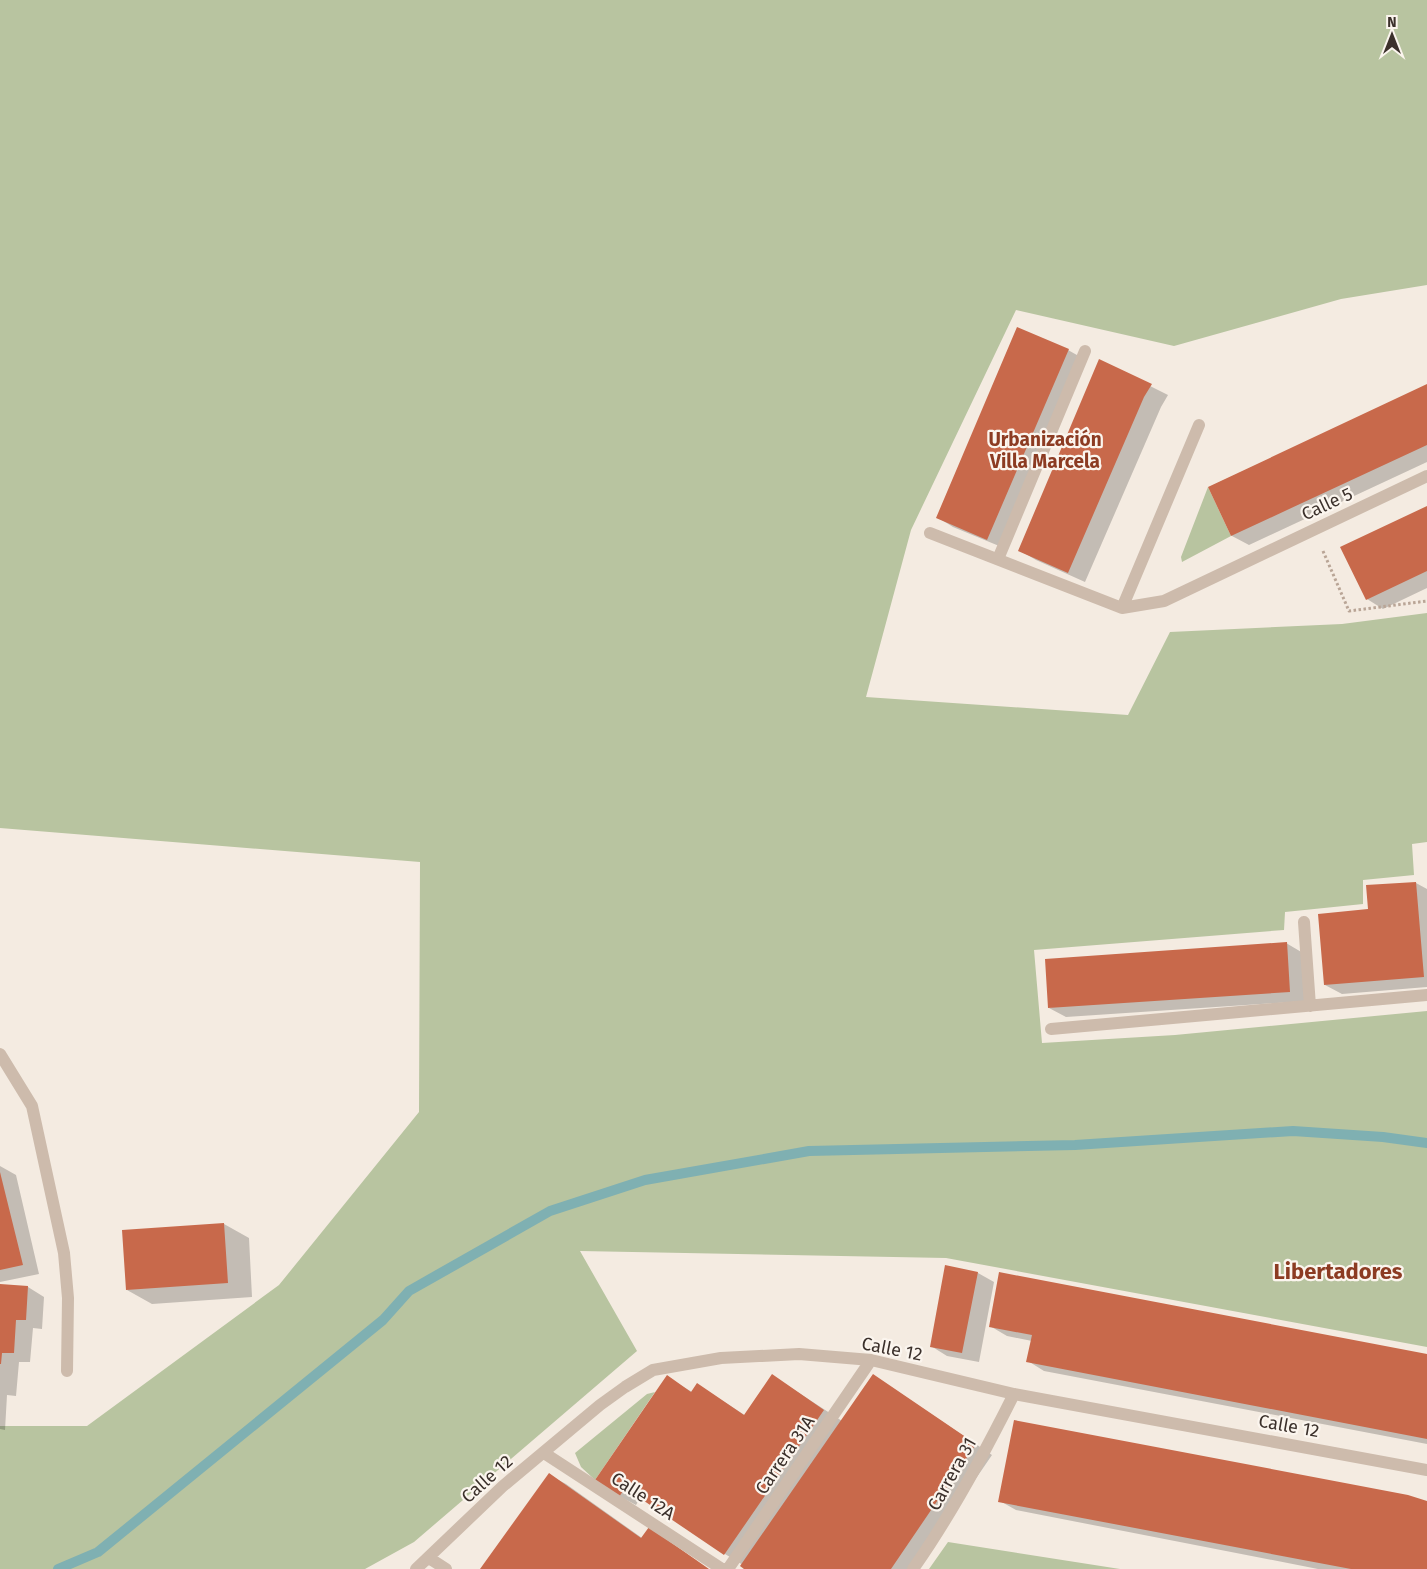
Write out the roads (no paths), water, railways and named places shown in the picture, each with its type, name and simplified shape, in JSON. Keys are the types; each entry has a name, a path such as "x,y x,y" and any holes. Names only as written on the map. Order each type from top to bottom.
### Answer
{"street":[{"path":"998,560 1085,351"},
{"path":"930,533 1122,608 1199,425"},
{"name":"Calle 5","path":"1122,608 1164,601 1427,476"},
{"path":"1304,922 1310,1006"},
{"path":"1052,1029 1427,996"},
{"path":"0,1054 32,1106 64,1253 68,1298 67,1370"},
{"name":"Calle 12","path":"416,1569 503,1486 625,1386 653,1370 721,1358 799,1354 871,1360 1014,1394 1427,1470"},
{"name":"Carrera 31A","path":"728,1569 871,1360"},
{"name":"Carrera 31","path":"913,1569 938,1534 988,1446 1014,1394"},
{"name":"Calle 12A","path":"544,1453 722,1569"},
{"path":"429,1558 446,1569"}],"waterway":[{"path":"58,1569 98,1552 383,1320 409,1291 550,1211 645,1180 809,1151 1075,1145 1293,1131 1383,1137 1427,1143"}],"district":[{"name":"Urbanización Villa Marcela","path":"1045,450"},
{"name":"Libertadores","path":"1338,1271"}]}
